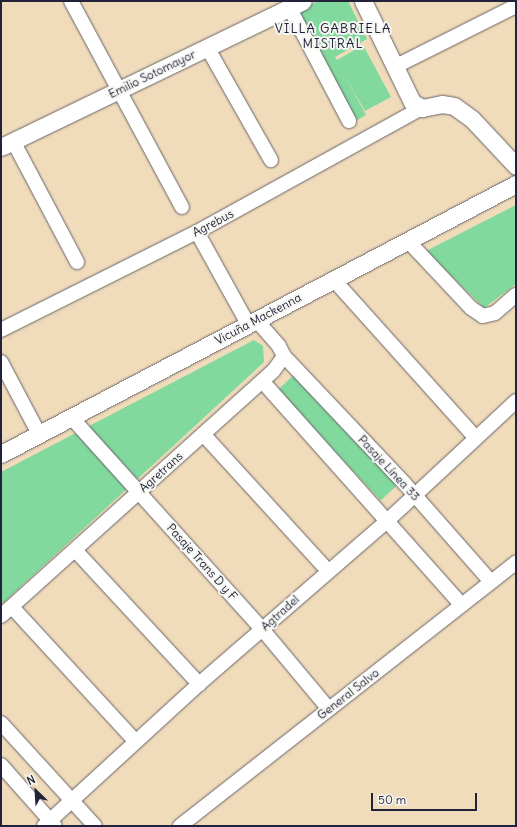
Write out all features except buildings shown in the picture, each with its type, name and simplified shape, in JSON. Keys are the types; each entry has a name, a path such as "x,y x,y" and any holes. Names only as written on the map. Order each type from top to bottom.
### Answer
{"street":[{"path":"71,1 120,89 182,207"},
{"path":"363,1 396,66 412,102 422,108 442,104 454,106 472,119 516,166"},
{"path":"296,4 349,121"},
{"name":"Emilio Sotomayor","path":"7,144 296,4"},
{"path":"396,66 516,6"},
{"path":"207,47 271,160"},
{"name":"Agrebus","path":"1,330 197,232 422,108"},
{"path":"7,144 77,262"},
{"name":"Vicuña Mackenna","path":"1,454 516,184"},
{"path":"197,232 252,322 279,346 284,356"},
{"path":"408,241 471,308 483,316 495,313 516,295"},
{"path":"334,280 476,438"},
{"name":"Agretrans","path":"1,616 263,382 284,356"},
{"name":"Pasaje Línea 33","path":"284,356 415,494 491,582"},
{"path":"1,362 39,434"},
{"path":"263,382 388,520 461,604"},
{"name":"Agtradel","path":"50,824 72,801 199,684 327,570 388,520 516,401"},
{"name":"Pasaje Trans D y F","path":"72,417 262,629 329,709"},
{"path":"203,434 327,570"},
{"path":"75,550 199,684"},
{"name":"General Salvo","path":"180,826 461,604 516,563"},
{"path":"12,606 136,742"},
{"path":"1,723 95,826"},
{"path":"1,765 50,824"}],"green space":[{"path":"318,1 348,1 367,39 335,57 337,60 363,45 391,97 365,111 346,78 366,115 354,122 295,13"},
{"path":"516,205 516,284 484,308 426,251"},
{"path":"254,340 263,346 264,362 1,605 1,472"},
{"path":"296,373 399,483 381,500 278,390"}],"district":[{"name":"VILLA GABRIELA MISTRAL","path":"333,38"}]}
